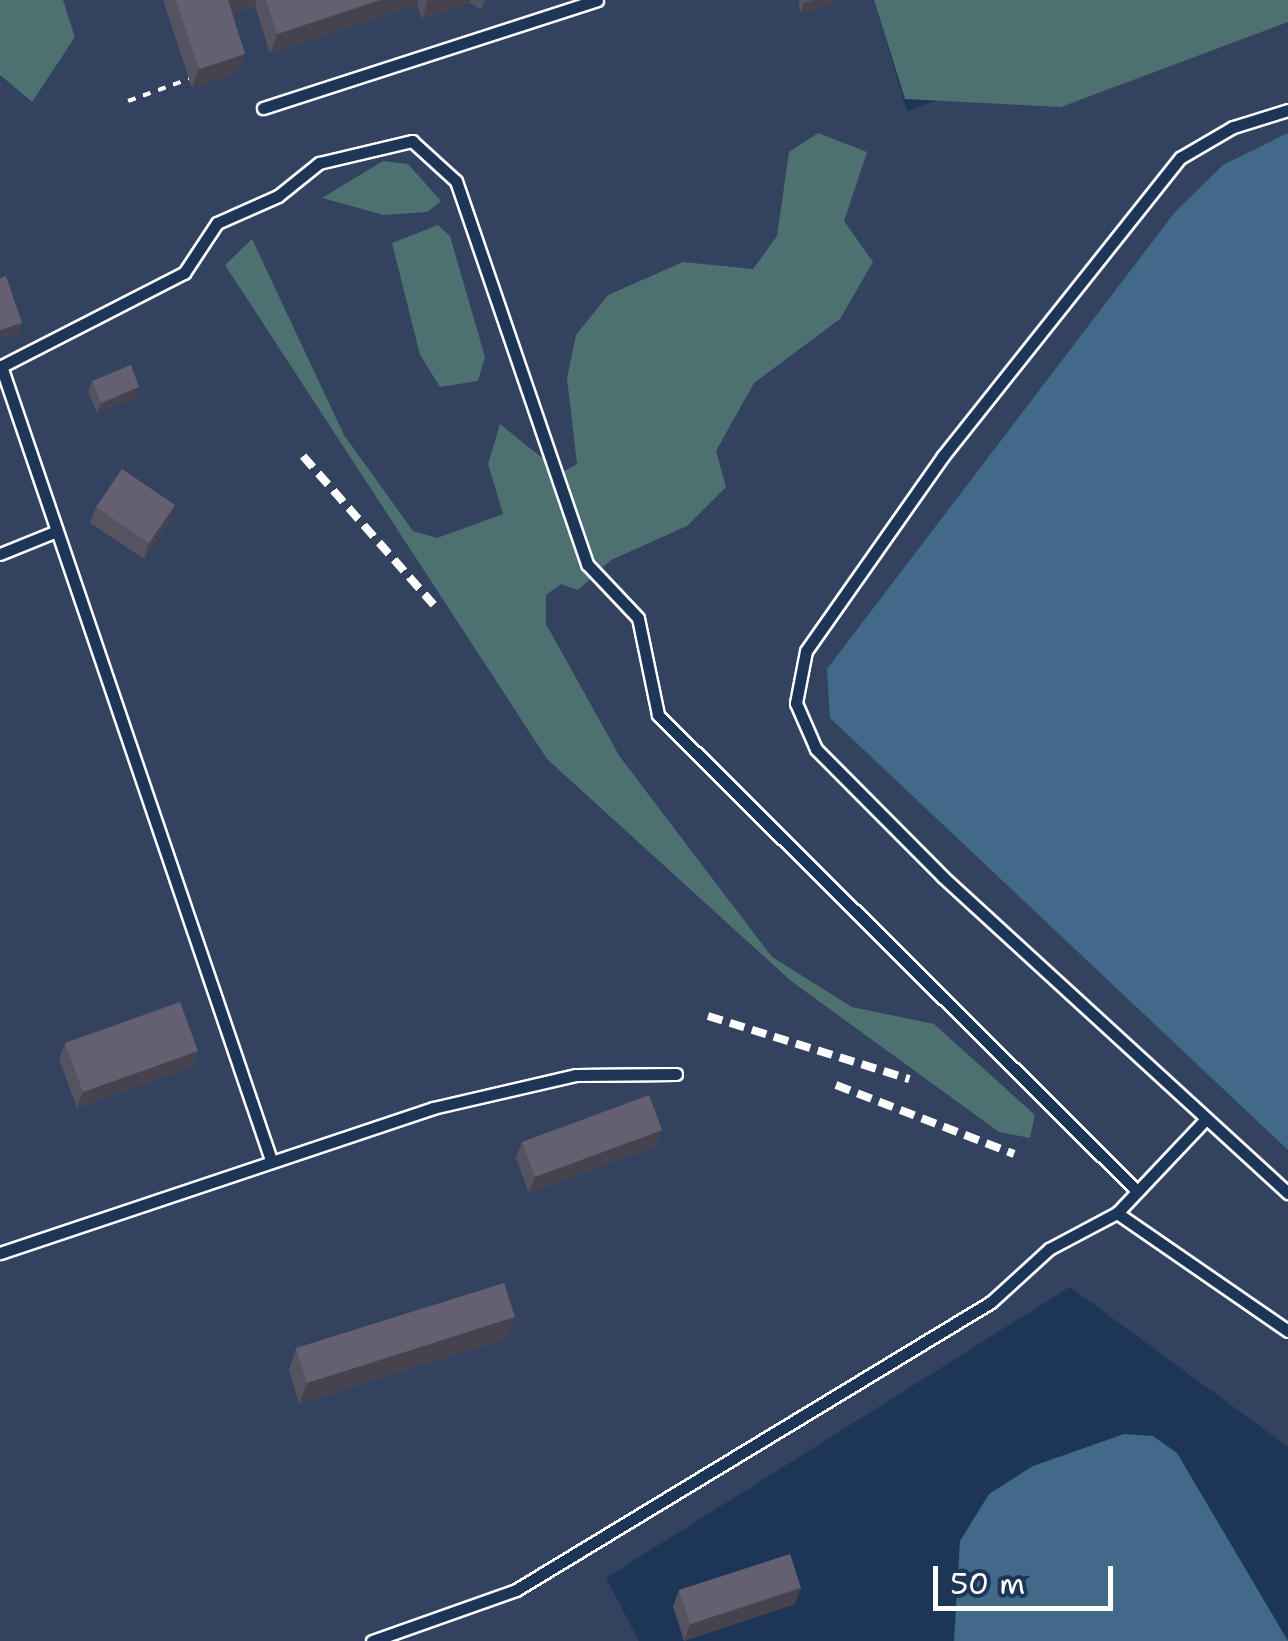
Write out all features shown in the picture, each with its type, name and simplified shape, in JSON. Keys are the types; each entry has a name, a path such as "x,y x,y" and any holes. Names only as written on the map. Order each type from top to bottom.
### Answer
{"lane":[{"path":"263,108 597,0"},
{"path":"1288,110 1234,126 1180,158 943,456 796,675 796,702 816,749 1204,1121 1288,1193"},
{"path":"270,1157 52,533 0,367 184,273 217,223 278,196 320,163 412,141 456,180 587,564 638,618 658,715 1137,1191"},
{"path":"0,554 52,533"},
{"path":"0,1253 270,1157 576,1075 676,1074"},
{"path":"372,1641 516,1590 991,1302 1049,1249 1116,1212 1204,1121"},
{"path":"1116,1212 1288,1332"}],"path":[{"path":"128,102 190,79"}],"shaded area":[{"path":"63,0 874,0 907,111 1218,0 1288,4 1288,1447 1070,1287 606,1578 639,1641 0,1641 0,75 31,102 75,37"},
{"path":"1288,133 1288,1150 830,718 827,669 1175,212 1223,165"},
{"path":"1124,1434 1153,1436 1177,1453 1288,1641 954,1641 960,1541 989,1494 1033,1466"}],"green space":[{"path":"0,0 63,0 75,37 32,102 0,75"},
{"path":"874,0 1288,0 1288,22 1061,107 905,99"},
{"path":"818,133 867,152 844,221 873,262 840,319 754,383 716,451 726,487 687,526 611,560 578,590 561,584 546,595 546,624 620,757 772,957 852,1007 934,1024 1035,1115 1030,1138 999,1132 791,981 547,759 225,265 252,239 344,435 413,531 437,538 503,514 488,464 500,424 561,473 577,464 567,378 576,335 608,295 683,262 753,269 777,236 789,152"},
{"path":"383,161 408,164 441,201 427,212 384,215 322,198"},
{"path":"438,225 450,236 485,357 478,381 440,387 420,355 392,243"}],"building":[{"path":"176,0 228,0 245,54 199,69"},
{"path":"266,0 380,0 277,34"},
{"path":"6,276 22,323 0,330 0,278"},
{"path":"131,365 139,387 101,403 92,381"},
{"path":"122,469 175,505 149,543 96,507"},
{"path":"180,1002 198,1051 83,1092 65,1043"},
{"path":"649,1095 662,1130 535,1177 522,1142"},
{"path":"504,1283 515,1317 307,1383 296,1348"},
{"path":"790,1554 801,1588 690,1624 679,1590"}],"railway":[{"path":"303,456 434,605"},
{"path":"708,1016 909,1079"},
{"path":"836,1085 1014,1154"}]}
